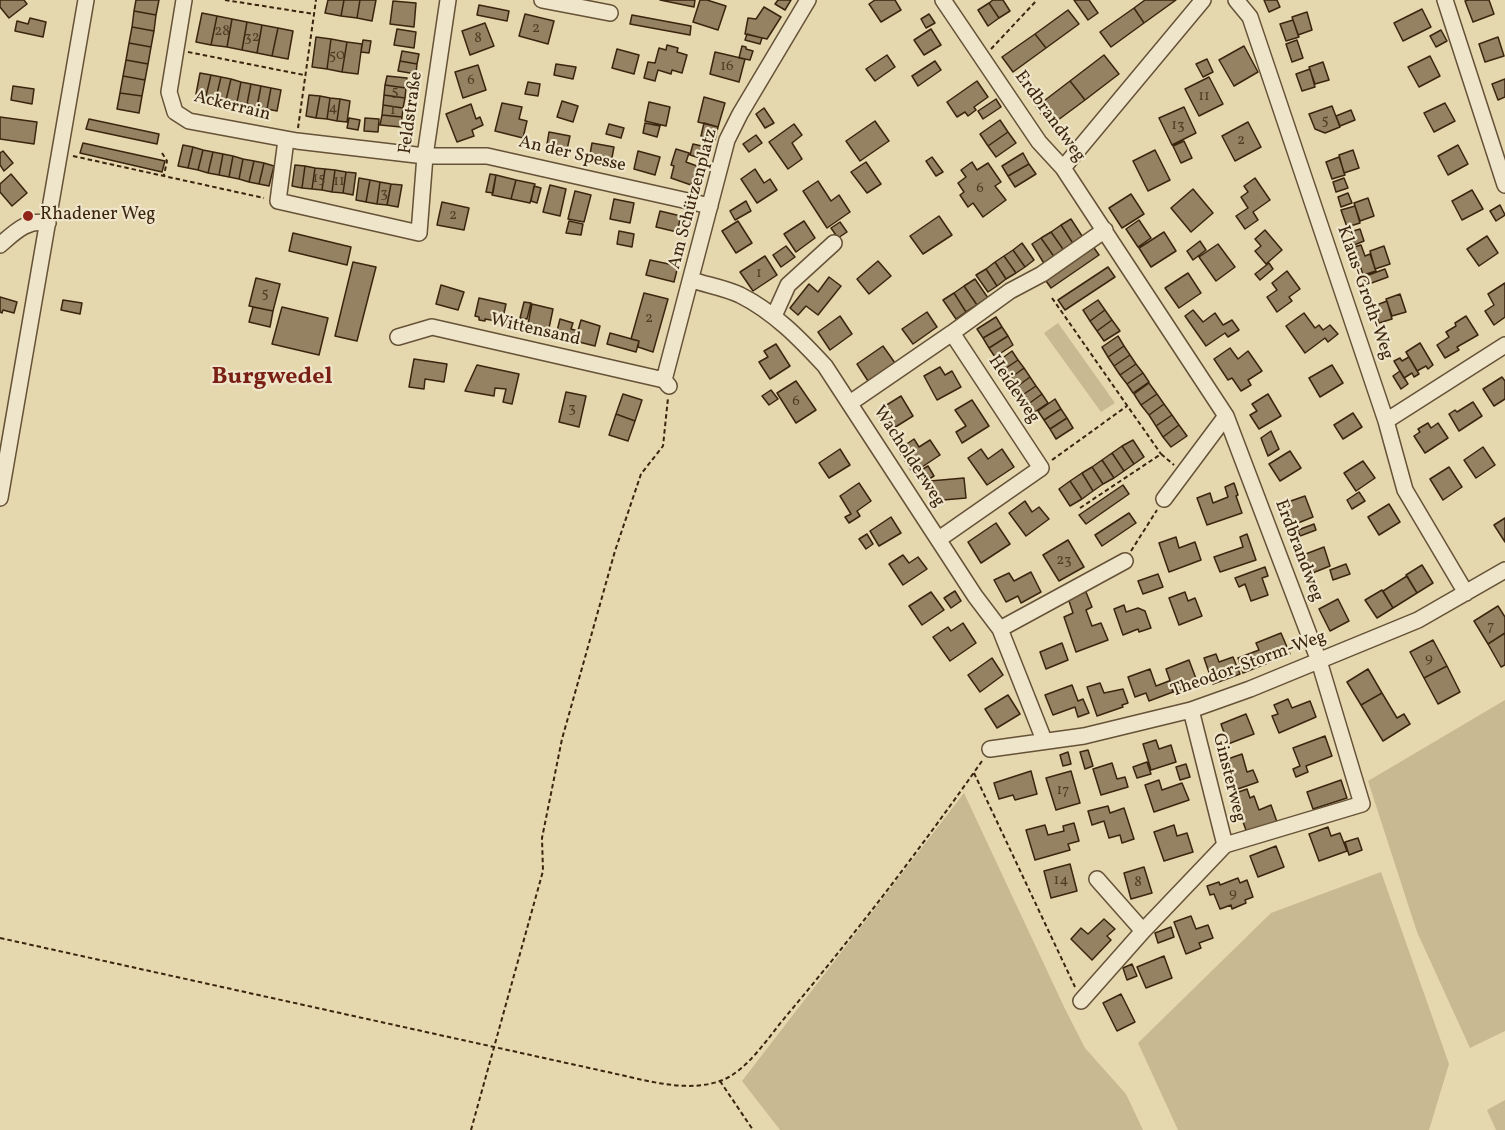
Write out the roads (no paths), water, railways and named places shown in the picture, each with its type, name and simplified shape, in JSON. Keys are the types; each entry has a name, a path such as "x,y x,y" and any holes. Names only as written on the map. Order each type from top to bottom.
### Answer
{"street":[{"path":"0,498 86,0"},
{"name":"Ackerrain","path":"184,0 169,92 176,112 189,121 291,141 425,156"},
{"name":"Feldstraße","path":"419,233 425,156 448,0"},
{"path":"542,0 610,13"},
{"name":"Am Schützenplatz","path":"666,383 727,140 808,0"},
{"name":"Erdbrandweg","path":"943,0 1040,142 1063,168 1226,416 1319,661 1362,804 1225,845"},
{"path":"1063,168 1203,0"},
{"name":"Klaus-Groth-Weg","path":"1236,0 1250,17 1386,421 1405,490 1466,593"},
{"path":"1445,0 1505,185"},
{"name":"Ackerrain","path":"291,141 278,201 419,233"},
{"name":"An der Spesse","path":"425,156 487,156 710,206"},
{"path":"0,244 20,228 37,221 48,223"},
{"path":"850,403 1010,291 1042,274 1105,230"},
{"path":"774,316 788,285 834,243"},
{"name":"Wacholderweg","path":"692,280 739,295 774,316 825,366 975,596 1000,629 1044,741"},
{"name":"Wittensand","path":"398,337 432,327 666,383"},
{"name":"Heideweg","path":"939,539 1041,468 952,333"},
{"path":"1386,421 1505,345"},
{"path":"1164,499 1226,416"},
{"path":"1000,629 1125,561"},
{"name":"Theodor-Storm-Weg","path":"990,749 1084,735 1191,710 1250,689 1419,620 1505,570"},
{"name":"Ginsterweg","path":"1081,1000 1143,930 1225,845 1191,710"},
{"path":"1097,879 1143,930"}],"place":[{"name":"Rhadener Weg","path":"28,216"}],"district":[{"name":"Burgwedel","path":"272,379"}]}
